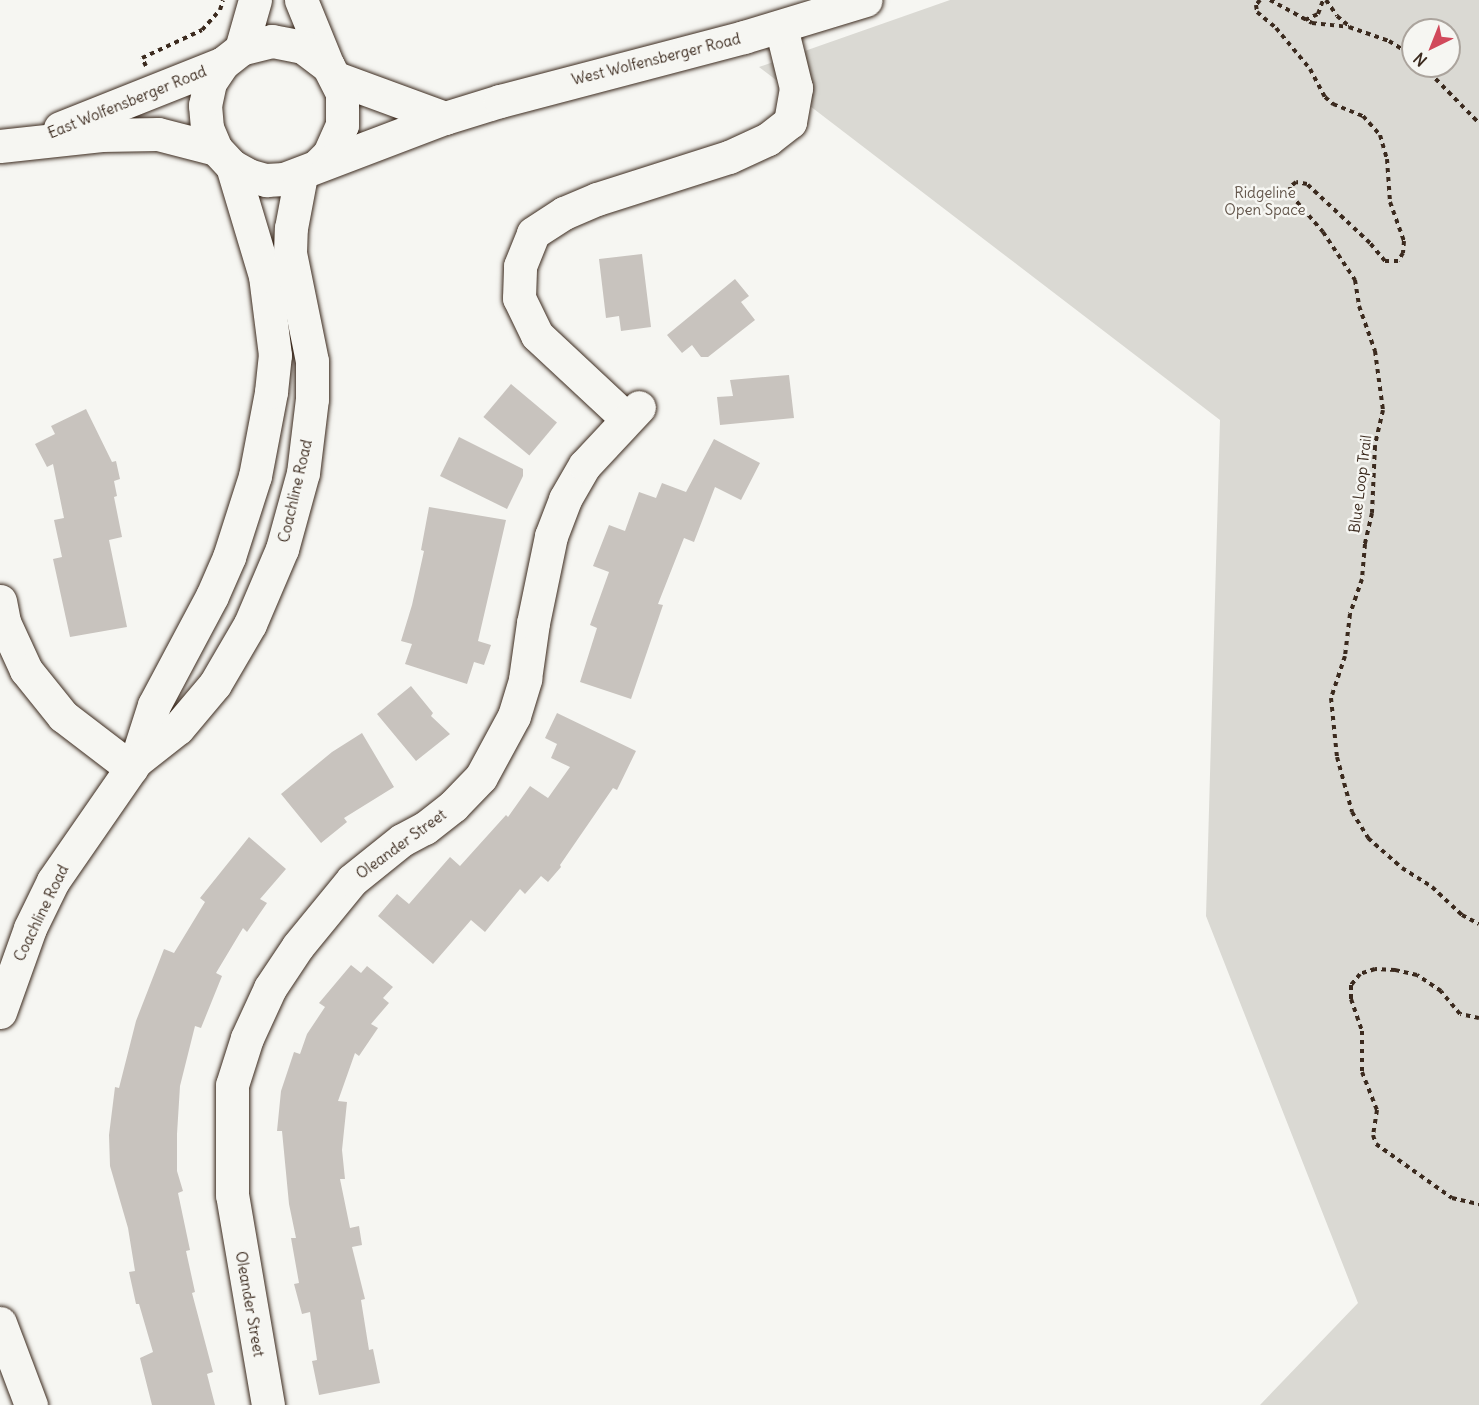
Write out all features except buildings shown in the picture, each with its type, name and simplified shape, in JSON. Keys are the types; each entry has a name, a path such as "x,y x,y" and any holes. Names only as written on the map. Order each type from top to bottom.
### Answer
{"main road":[{"path":"255,0 232,56 210,82 205,105 207,128 224,157 248,175 266,180 284,179 310,170 333,147 342,125 342,93 301,0"},
{"name":"West Wolfensberger Road","path":"310,170 445,118 580,78 781,27 866,0"},
{"name":"Oleander Street","path":"268,1405 232,1195 232,1085 247,1038 270,988 298,946 352,880 376,859 425,828 453,806 487,767 514,716 525,679 551,536 565,499 585,465 633,413 537,335 519,297 520,266 532,233 564,213 597,199 729,157 768,139 790,122 796,88 781,27"},
{"path":"232,56 272,41 288,42 316,55 332,72 445,118"},
{"name":"East Wolfensberger Road","path":"15,143 232,56"},
{"name":"East Wolfensberger Road","path":"15,143 101,135 158,134 224,157"},
{"name":"Coachline Road","path":"0,1012 30,928 53,881 134,764 154,705 212,596 240,528 255,476 271,392 275,355 265,276 224,157"},
{"name":"Coachline Road","path":"134,764 178,728 215,684 269,586 294,509 303,473 312,399 312,361 290,253 291,228 310,170"},
{"path":"0,601 4,622 26,670 63,717 134,764"},
{"path":"0,1323 31,1405"}],"path":[{"path":"148,69 142,58 202,30 220,10 223,0"},
{"name":"Blue Loop Trail","path":"1260,0 1256,5 1257,12 1276,28 1310,69 1325,98 1333,104 1363,116 1380,135 1387,159 1390,202 1404,241 1403,253 1398,261 1385,261 1370,243 1306,184 1299,181 1293,182 1290,188 1291,195 1318,225 1355,280 1361,314 1375,351 1383,410 1375,446 1372,513 1365,544 1362,579 1350,614 1345,656 1331,698 1337,757 1352,812 1368,838 1395,862 1432,887 1462,915 1479,924"},
{"path":"1270,0 1320,26 1349,27 1401,47"},
{"path":"1305,20 1318,14 1324,0 1349,27"},
{"path":"1435,78 1479,123"},
{"path":"1479,1018 1460,1014 1441,991 1418,975 1395,969 1364,972 1351,985 1351,999 1362,1031 1362,1077 1377,1110 1373,1135 1376,1144 1448,1196 1460,1202 1479,1204"}],"green space":[{"name":"Ridgeline Open Space","path":"950,0 1479,0 1479,1405 1260,1405 1358,1303 1206,916 1220,420 759,67"}]}
